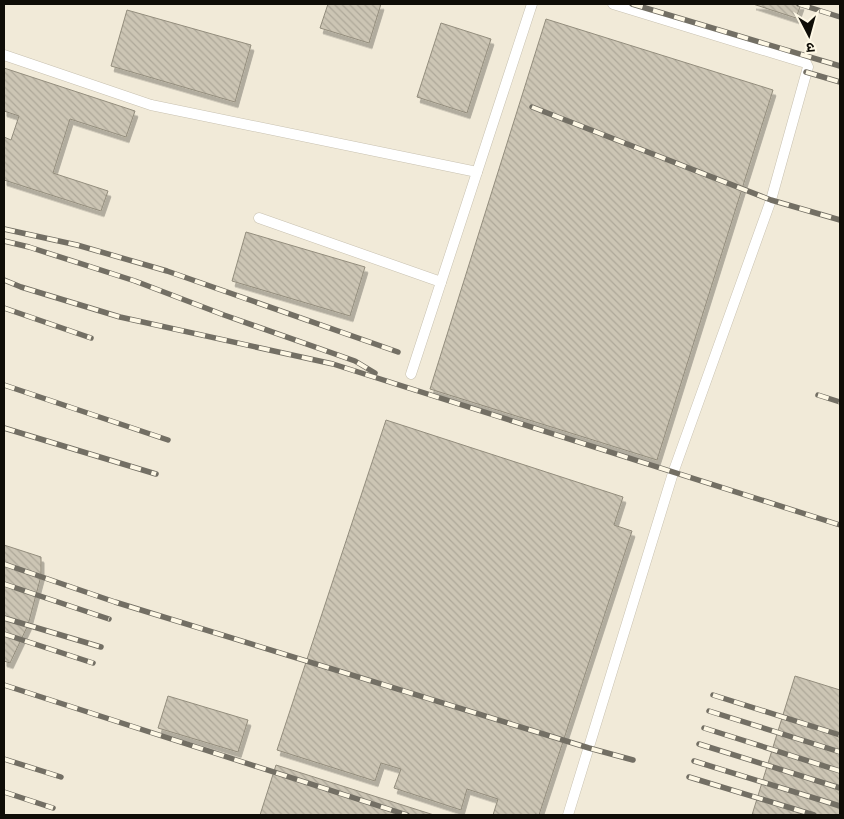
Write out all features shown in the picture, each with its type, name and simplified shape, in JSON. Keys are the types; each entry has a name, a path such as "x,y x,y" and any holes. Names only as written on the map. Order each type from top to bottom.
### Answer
{"lane":[{"path":"411,374 532,4"},
{"path":"568,815 673,473 771,200 808,67 806,63 613,4"},
{"path":"4,55 151,105 477,172"},
{"path":"259,218 441,282"}],"building":[{"path":"328,4 381,4 369,43 320,28"},
{"path":"753,4 801,4 796,18"},
{"path":"127,10 251,45 235,102 111,66"},
{"path":"546,19 773,90 657,460 430,389"},
{"path":"441,23 491,39 467,113 417,97"},
{"path":"4,68 135,111 126,137 70,119 53,173 108,191 101,211 4,180 4,137 11,140 19,116 4,111"},
{"path":"246,232 365,267 350,316 232,281"},
{"path":"386,420 623,497 614,525 632,531 539,815 493,815 498,799 467,789 461,810 394,788 401,769 381,763 375,781 277,750"},
{"path":"4,545 41,557 41,576 28,625 10,663 4,661"},
{"path":"795,676 840,690 840,815 752,815"},
{"path":"168,696 248,720 238,752 158,728"},
{"path":"276,765 434,815 260,815"}],"railway":[{"path":"632,4 840,66"},
{"path":"799,4 840,17"},
{"path":"806,72 840,82"},
{"path":"532,107 771,200 840,220"},
{"path":"4,229 77,245 167,271 398,352"},
{"path":"4,241 29,247 135,281 224,315 355,361 375,373"},
{"path":"4,280 21,287 120,317 333,364 840,525"},
{"path":"4,308 91,338"},
{"path":"4,385 168,440"},
{"path":"818,395 840,402"},
{"path":"4,428 156,474"},
{"path":"4,564 115,602 633,760"},
{"path":"4,584 109,619"},
{"path":"4,618 101,647"},
{"path":"4,634 93,663"},
{"path":"4,685 407,815"},
{"path":"713,695 840,735"},
{"path":"709,711 840,752"},
{"path":"704,728 840,771"},
{"path":"699,744 840,788"},
{"path":"4,759 61,777"},
{"path":"694,761 840,806"},
{"path":"689,777 814,815"},
{"path":"4,792 53,808"}]}
